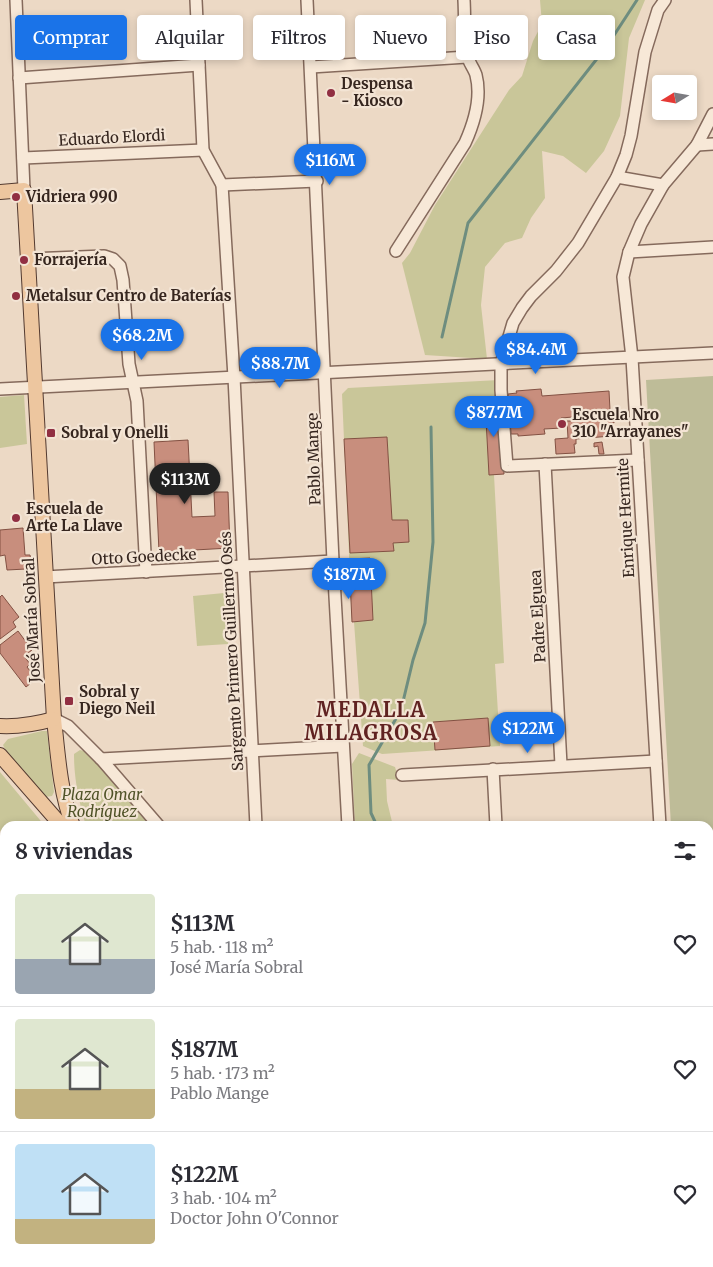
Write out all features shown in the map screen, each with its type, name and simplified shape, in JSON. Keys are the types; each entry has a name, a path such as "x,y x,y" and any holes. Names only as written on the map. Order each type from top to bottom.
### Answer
{"main road":[{"path":"0,192 24,190"},
{"name":"José María Sobral","path":"24,190 54,719 59,772 67,811 72,821"},
{"path":"0,726 24,726 54,719"},
{"path":"0,755 58,821"}],"street":[{"name":"José María Sobral","path":"16,0 24,190"},
{"name":"Sargento Primero Guillermo Osés","path":"196,0 204,150 222,185 234,377 256,821"},
{"name":"Pablo Mange","path":"307,0 348,821"},
{"path":"464,0 465,15"},
{"path":"638,460 507,466 501,390 501,364 513,323 522,308 556,271 578,242 617,177 631,136 645,52 658,10 665,0"},
{"path":"311,67 456,58"},
{"path":"396,251 465,143 472,128 479,96 478,82 469,60"},
{"path":"19,78 199,65"},
{"name":"Enrique Hermite","path":"660,821 632,358 623,277 641,224 662,185 697,146 713,114"},
{"path":"697,146 713,144"},
{"name":"Eduardo Elordi","path":"23,158 204,150"},
{"path":"617,177 662,185"},
{"path":"222,185 317,181"},
{"path":"630,252 713,247"},
{"path":"29,259 104,256 113,259 120,266 123,280 129,364 137,401 146,572"},
{"path":"0,389 134,384 234,377 325,374 713,353"},
{"name":"Padre Elguea","path":"546,464 561,765"},
{"name":"Otto Goedecke","path":"45,577 334,561"},
{"path":"54,719 68,726 101,759 155,821"},
{"path":"101,759 343,746"},
{"path":"402,775 656,760"},
{"path":"493,769 496,821"}],"green space":[{"path":"540,0 645,0 629,38 620,116 604,151 586,173 563,156 542,151 545,198 531,218 522,238 505,243 485,267 481,305 487,359 425,355 402,263 410,253 435,205 509,90 522,76 533,41 538,32 538,60 615,60 615,15 541,15"},
{"path":"499,380 504,474 494,475 504,663 495,664 500,746 382,754 363,746 354,622 352,622 342,394 348,388"},
{"path":"24,395 27,444 0,448 0,397"},
{"path":"224,593 228,644 197,646 193,596"},
{"path":"47,731 54,792 52,796 45,797 3,745 8,739"},
{"name":"Plaza Omar Rodríguez","path":"80,750 87,752 146,821 85,821 79,800 74,754"},
{"path":"359,753 395,767 399,780 386,779 387,801 392,821 355,821 352,764"},
{"path":"0,772 41,821 0,821"}],"shaded area":[{"path":"713,376 713,821 671,821 646,380"}],"building":[{"path":"541,389 542,396 609,391 610,410 613,410 614,423 610,423 611,436 576,439 576,444 574,444 575,453 556,454 555,439 568,438 567,421 573,421 573,417 561,418 562,428 544,429 545,434 518,436 518,434 511,434 508,394 517,393 516,391"},
{"path":"500,400 504,474 489,475 485,401"},
{"path":"387,437 392,520 408,520 409,542 393,543 394,551 350,553 344,439"},
{"path":"188,440 192,517 215,516 214,492 228,492 230,548 159,552 154,442"},
{"path":"602,442 604,454 599,454 598,446 594,447 594,443"},
{"path":"23,528 25,555 30,555 31,562 26,563 26,569 7,570 5,555 0,556 0,530"},
{"path":"370,558 373,620 352,622 349,559"},
{"path":"2,595 19,617 13,622 16,627 0,639 0,597"},
{"path":"18,631 32,650 24,656 30,664 27,667 36,679 26,687 0,653 0,645"},
{"path":"488,718 490,746 435,750 433,722"}],"waterway":[{"path":"442,337 468,223 607,46 637,0"},
{"path":"375,821 371,813 369,765 401,710 413,660 425,623 433,542 431,427"}],"place":[{"name":"Despensa - Kiosco","path":"331,93"},
{"name":"Vidriera 990","path":"16,197"},
{"name":"Forrajería","path":"24,260"},
{"name":"Metalsur Centro de Baterías","path":"16,296"},
{"name":"Escuela Nro 310 \"Arrayanes\"","path":"562,424"},
{"name":"Sobral y Onelli","path":"51,433"},
{"name":"Escuela de Arte La Llave","path":"16,518"},
{"name":"Sobral y Diego Neil","path":"69,701"}],"district":[{"name":"MEDALLA MILAGROSA","path":"371,722"}]}
